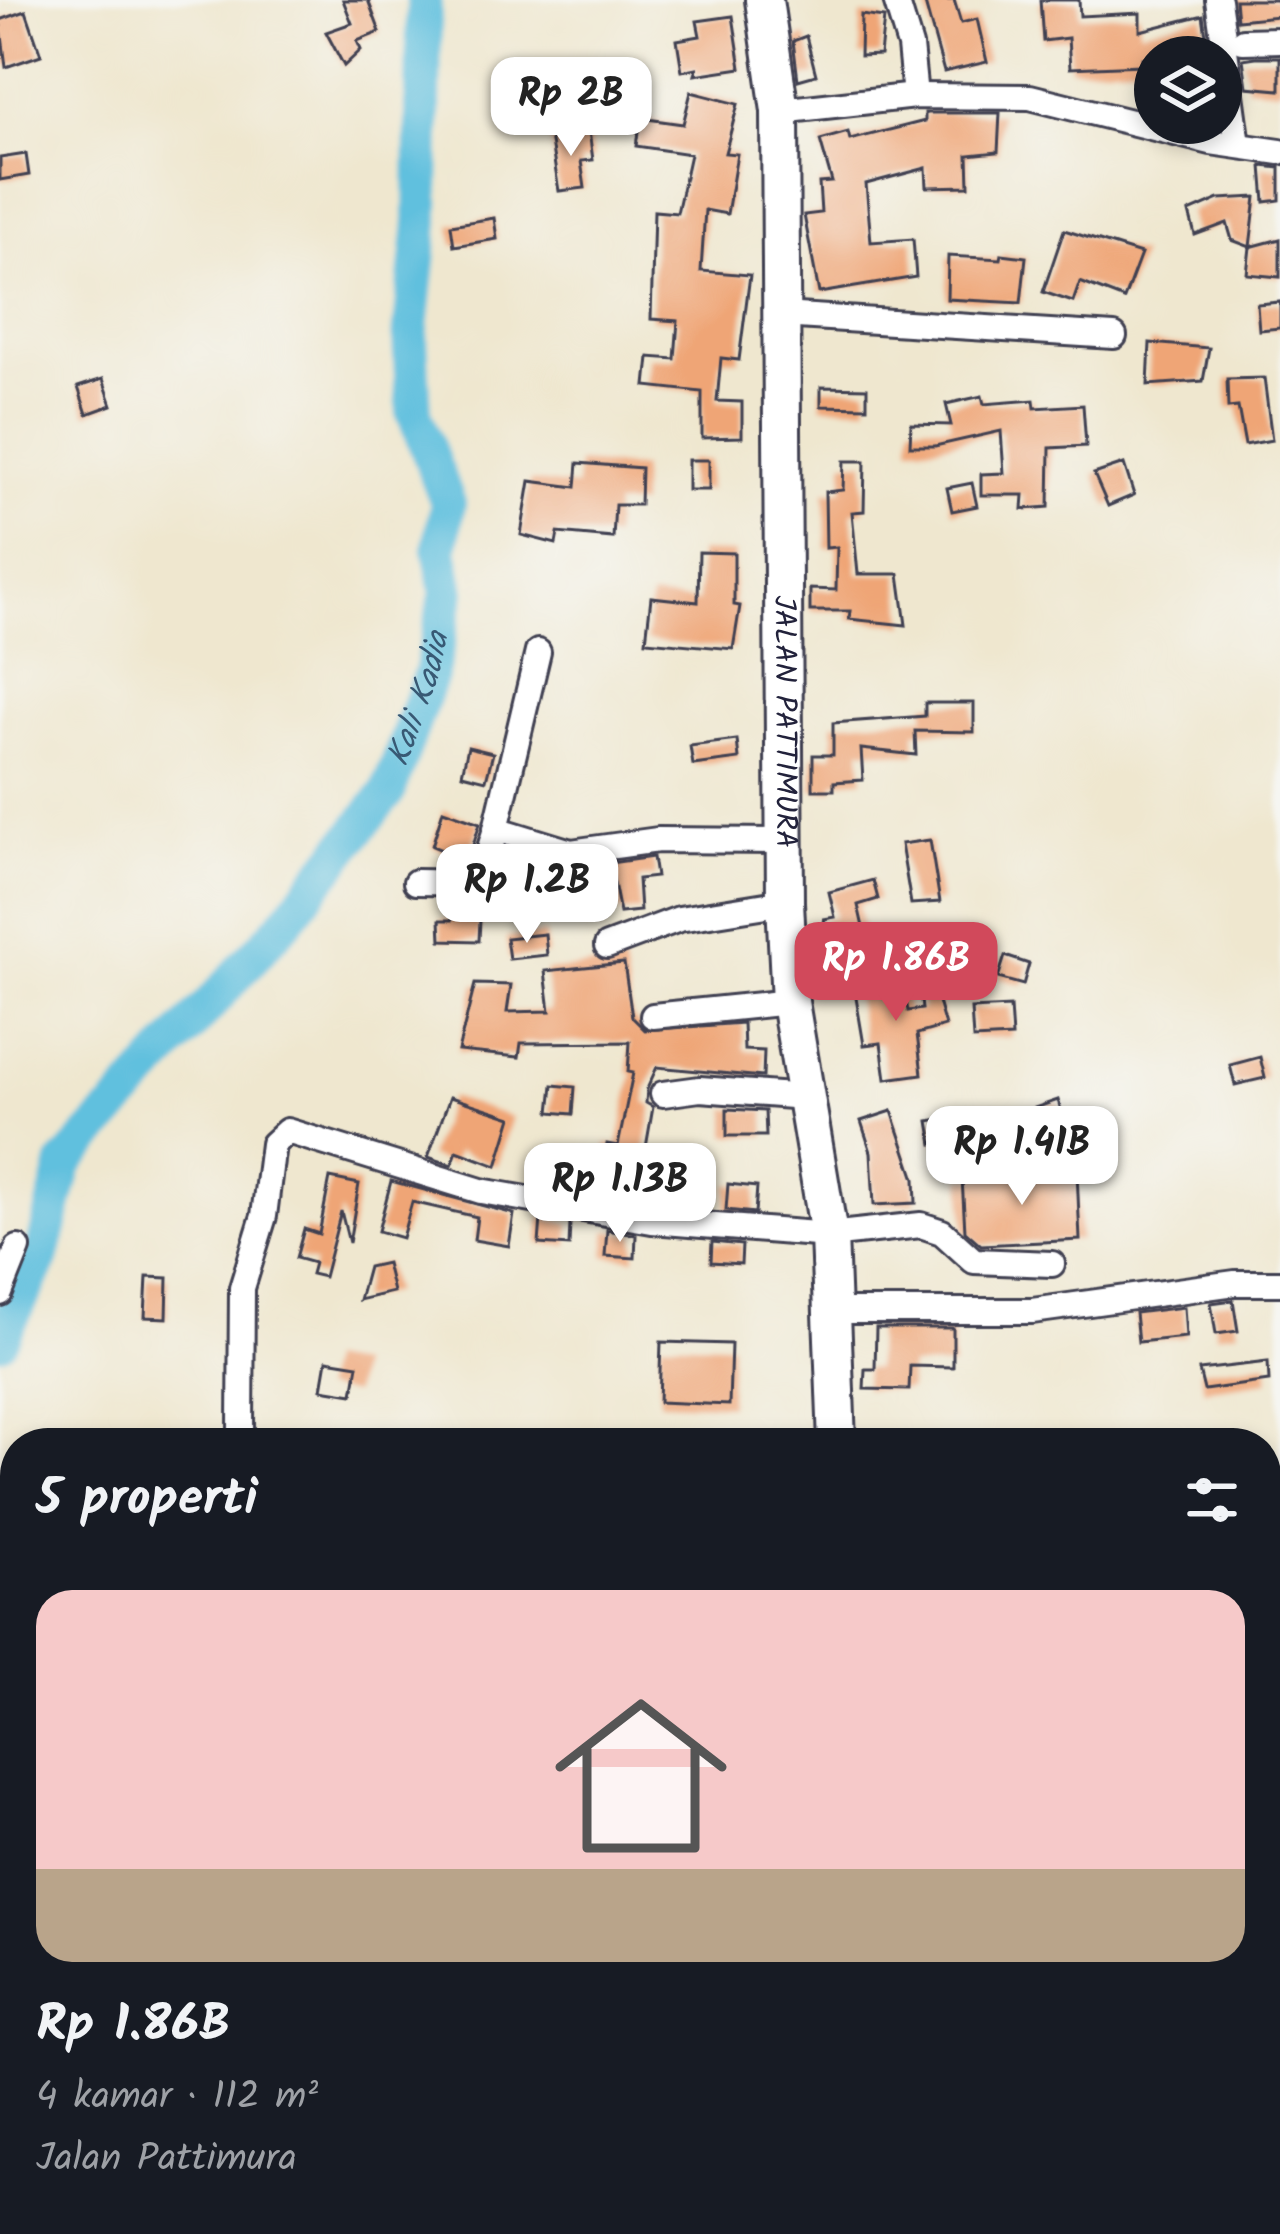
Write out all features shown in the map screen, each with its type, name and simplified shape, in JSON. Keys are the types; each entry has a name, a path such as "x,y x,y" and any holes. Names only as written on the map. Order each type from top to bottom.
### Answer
{"highway":[{"name":"JALAN PATTIMURA","path":"764,0 780,110 785,902 790,1002 829,1234 837,1428"}],"street":[{"path":"896,0 910,46 915,96"},
{"path":"1218,0 1238,146"},
{"path":"1243,41 1280,40"},
{"path":"780,110 915,96 1030,97 1280,152"},
{"path":"782,315 1114,336"},
{"path":"416,882 478,883 496,829 538,652"},
{"path":"496,829 571,851 658,840 786,841"},
{"path":"607,946 679,919 785,902"},
{"path":"652,1016 790,1002"},
{"path":"663,1094 700,1090 805,1096"},
{"path":"241,1428 242,1288 264,1216 273,1144 286,1131 481,1191 652,1221 829,1234 921,1225 942,1232 974,1261 1052,1264"},
{"path":"0,1293 18,1247"},
{"path":"835,1311 1032,1311 1235,1283 1280,1283"}],"building":[{"path":"343,0 368,0 380,32 357,41 361,50 344,66 326,32 352,23"},
{"path":"924,0 954,0 961,23 977,19 987,62 944,72"},
{"path":"1040,0 1079,0 1080,16 1140,13 1140,31 1203,15 1206,36 1134,36 1134,65 1070,68 1068,38 1043,41"},
{"path":"1235,0 1277,0 1279,16 1237,20"},
{"path":"26,11 41,55 6,67 0,20"},
{"path":"861,15 884,18 880,55 860,56"},
{"path":"733,16 741,68 695,75 697,68 682,71 677,40 700,36 697,21"},
{"path":"806,36 816,75 798,80 793,41"},
{"path":"1280,57 1280,90 1247,87 1243,59"},
{"path":"691,92 738,104 725,153 737,154 727,214 705,210 701,271 750,275 739,360 721,358 717,401 742,402 742,437 702,438 702,392 646,386 649,357 675,359 678,321 651,319 654,211 677,213 690,154 636,146 640,118 683,124"},
{"path":"925,113 1000,113 998,152 968,155 969,186 927,187 926,168 866,184 871,242 913,239 916,277 819,293 804,215 821,213 819,183 832,182 820,140 848,132 850,140 925,121"},
{"path":"589,131 593,160 581,161 585,188 559,191 550,136"},
{"path":"26,154 29,175 0,180 0,158"},
{"path":"1262,166 1280,168 1280,200 1265,202"},
{"path":"1256,197 1250,247 1232,240 1227,223 1195,235 1189,212 1219,199"},
{"path":"494,218 497,239 454,246 451,225"},
{"path":"1064,230 1141,254 1124,299 1080,282 1073,302 1043,292"},
{"path":"1280,239 1280,277 1247,274 1250,247"},
{"path":"1002,254 1026,257 1021,303 947,299 948,256 1001,259"},
{"path":"1280,302 1280,328 1259,330 1257,304"},
{"path":"1150,343 1209,348 1203,381 1148,385"},
{"path":"1264,378 1272,440 1245,445 1238,407 1228,408 1227,379"},
{"path":"103,379 112,405 87,414 78,387"},
{"path":"821,387 867,388 867,407 821,406"},
{"path":"982,396 984,404 1034,400 1035,408 1083,405 1086,446 1050,448 1049,507 1023,509 1024,495 981,495 981,474 1004,473 1001,431 935,446 910,446 911,424 951,425 946,404"},
{"path":"688,460 709,460 709,490 688,490"},
{"path":"844,461 865,461 864,511 852,512 858,574 899,574 906,625 849,619 850,611 810,611 810,589 836,590 837,547 826,548 825,492 843,490"},
{"path":"578,463 641,468 640,505 615,505 613,538 558,533 556,544 521,535 530,481 576,487"},
{"path":"1124,464 1134,495 1108,506 1094,474"},
{"path":"972,483 977,506 952,511 947,488"},
{"path":"699,552 734,553 734,605 740,606 733,649 646,641 651,597 698,602"},
{"path":"925,703 974,703 974,732 915,731 916,755 861,749 863,780 834,782 834,790 813,790 813,755 833,755 833,723 925,716"},
{"path":"737,740 739,759 693,765 690,746"},
{"path":"468,747 493,753 486,780 462,774"},
{"path":"443,810 480,823 468,861 432,846"},
{"path":"930,840 940,902 911,904 901,844"},
{"path":"653,857 656,877 638,879 640,911 620,913 610,863"},
{"path":"873,880 878,899 858,905 865,936 829,944 824,919 835,917 829,892"},
{"path":"452,899 481,899 479,941 441,940 440,920 452,920"},
{"path":"545,934 547,955 509,959 506,938"},
{"path":"1005,956 1029,964 1023,985 998,978"},
{"path":"624,963 632,1017 645,1030 743,1023 744,1050 764,1051 763,1077 657,1067 647,1089 646,1103 653,1107 640,1182 587,1173 587,1186 557,1183 559,1151 605,1155 607,1144 618,1146 633,1073 628,1072 630,1042 521,1043 519,1057 458,1051 475,984 511,985 507,1012 550,1011 545,971"},
{"path":"853,980 894,980 895,999 905,996 908,1011 922,1009 920,992 934,988 945,1026 917,1034 922,1074 886,1079 881,1043 864,1045"},
{"path":"1010,1007 1012,1037 973,1039 971,1009"},
{"path":"1260,1057 1265,1078 1235,1085 1230,1065"},
{"path":"553,1085 575,1087 573,1114 550,1112"},
{"path":"450,1097 512,1117 497,1166 457,1151 452,1165 428,1157"},
{"path":"1058,1100 1063,1117 1035,1125 1029,1110"},
{"path":"727,1109 765,1111 766,1136 727,1136"},
{"path":"892,1111 915,1179 916,1203 874,1205 871,1152 861,1121"},
{"path":"951,1117 955,1141 933,1144 929,1121"},
{"path":"671,1160 701,1163 698,1194 669,1192"},
{"path":"1077,1172 1080,1240 981,1245 965,1231 962,1178"},
{"path":"330,1178 359,1184 349,1243 341,1211 324,1277 311,1274 314,1263 296,1258 304,1229 319,1234"},
{"path":"391,1181 514,1214 509,1246 474,1240 477,1217 412,1202 402,1238 378,1231"},
{"path":"728,1184 757,1187 755,1213 726,1210"},
{"path":"541,1218 570,1223 569,1246 539,1244"},
{"path":"607,1230 636,1235 635,1258 605,1256"},
{"path":"712,1242 742,1245 741,1264 711,1262"},
{"path":"386,1263 393,1292 359,1300 368,1267"},
{"path":"147,1277 168,1278 167,1318 145,1317"},
{"path":"1233,1300 1238,1331 1216,1334 1211,1303"},
{"path":"1184,1307 1186,1337 1138,1342 1135,1313"},
{"path":"876,1328 953,1328 953,1367 910,1366 909,1390 864,1389 865,1369 875,1369"},
{"path":"661,1342 731,1344 729,1405 659,1402"},
{"path":"327,1360 358,1365 353,1394 322,1389"},
{"path":"1268,1362 1269,1381 1204,1390 1199,1370"}],"waterway":[{"name":"Kali Kadia","path":"0,1340 41,1259 65,1164 286,921 388,792 431,673 448,592 440,549 448,503 414,413 410,338 422,222 424,0"}]}
